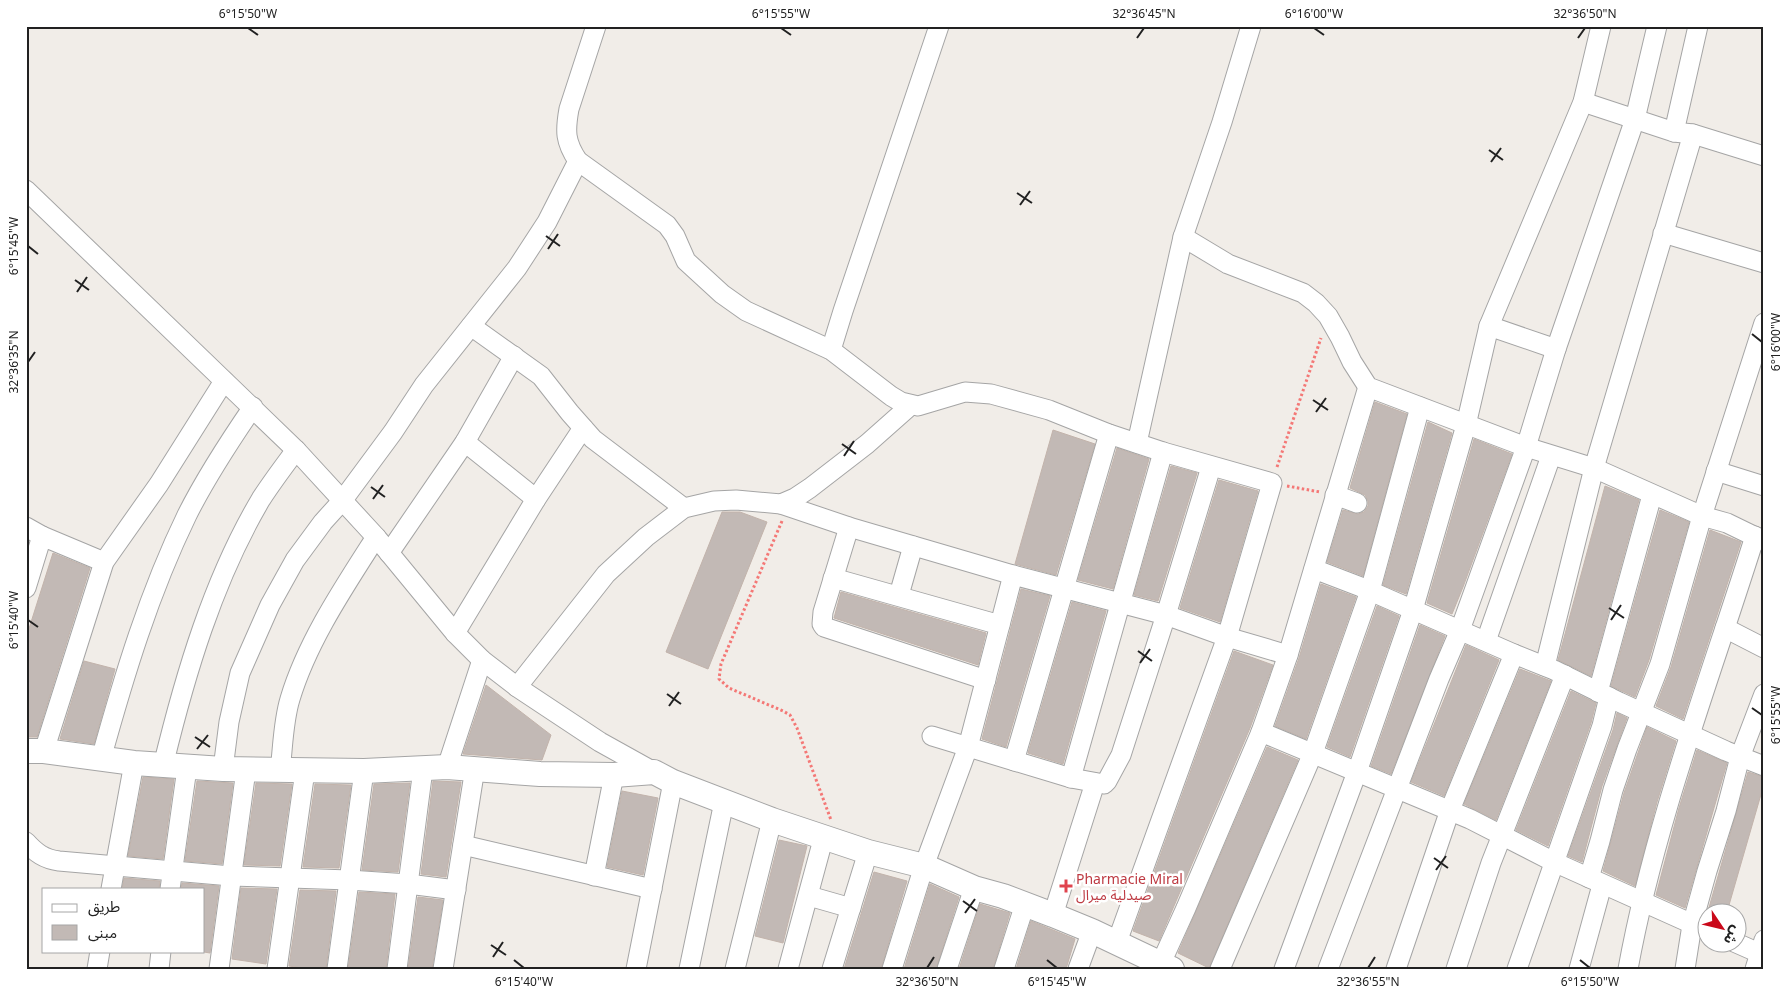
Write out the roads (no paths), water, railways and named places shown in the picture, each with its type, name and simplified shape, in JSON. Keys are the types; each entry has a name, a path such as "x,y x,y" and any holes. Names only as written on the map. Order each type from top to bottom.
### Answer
{"street":[{"path":"596,26 569,109 566,124 568,144 578,161 667,225 676,236 686,261 722,294 753,314 832,350 891,396 910,405 926,404 954,394 978,392 1049,410 1137,444 1211,467 1272,483 1227,637 1117,942"},
{"path":"832,350 939,26"},
{"path":"1137,444 1183,237 1222,122 1251,26"},
{"path":"1284,969 1357,772 1413,610 1466,425 1489,326 1583,102 1601,26"},
{"path":"1328,969 1460,630 1526,447 1556,349 1635,119 1657,26"},
{"path":"1546,666 1594,468 1663,232 1683,133 1698,26"},
{"path":"1583,102 1764,156"},
{"path":"219,969 231,876 234,696 250,649 270,605 295,560 393,432 424,385 517,268 547,222 578,161"},
{"path":"26,190 296,450 376,537 455,633 482,660 516,687 600,742 663,777 772,820 868,852 924,866 974,888 1053,914 1117,942 1154,964 1186,908 1261,732 1288,655 1368,387"},
{"path":"1663,232 1764,263"},
{"path":"1183,237 1228,264 1303,293 1316,303 1328,316 1355,368 1368,387 1551,456 1594,468 1702,516 1728,522 1759,538 1725,628 1664,819 1642,902 1628,969"},
{"path":"470,326 541,376 593,439 684,508"},
{"path":"1489,326 1556,349"},
{"path":"1579,969 1595,882 1598,850 1614,790 1627,749 1643,712 1660,664 1702,516 1762,334"},
{"path":"389,553 465,442 514,356"},
{"path":"224,380 159,484 104,562 35,751 163,766 234,770 305,771 447,767 540,774 663,777"},
{"path":"785,505 867,444 910,405"},
{"path":"101,759 139,634 187,515 208,476 253,407"},
{"path":"1220,969 1313,753 1370,591 1420,407"},
{"path":"455,633 536,498 582,428"},
{"path":"1014,761 1109,434"},
{"path":"465,442 536,498"},
{"path":"163,766 178,700 231,558 262,498 296,450"},
{"path":"1071,778 1163,452"},
{"path":"1486,641 1551,456"},
{"path":"932,736 1071,778 1104,784 1108,781 1120,755 1166,615 1211,467"},
{"path":"1716,471 1764,486"},
{"path":"1517,969 1602,726 1603,695 1652,494"},
{"path":"1335,495 1357,503"},
{"path":"516,687 606,574 646,537 684,508 714,501 736,500 785,505 913,546 1064,589 1166,615 1227,637 1288,655"},
{"path":"849,527 823,612 822,624 824,627 986,680"},
{"path":"26,588 34,532 104,562"},
{"path":"280,771 290,700 298,677 342,590 376,537"},
{"path":"899,595 913,546"},
{"path":"1314,569 1546,666 1603,695 1764,766"},
{"path":"892,969 924,866 968,747 1014,575"},
{"path":"833,578 899,595 1000,625"},
{"path":"1725,628 1764,648"},
{"path":"1396,969 1450,810 1514,654"},
{"path":"447,767 482,660"},
{"path":"1456,969 1491,863 1565,675"},
{"path":"1706,902 1740,757 1764,694"},
{"path":"1261,732 1450,810 1595,882 1698,927"},
{"path":"112,888 134,763"},
{"path":"172,880 187,768"},
{"path":"397,969 423,768"},
{"path":"444,969 475,768"},
{"path":"337,969 364,770"},
{"path":"277,969 305,771"},
{"path":"594,876 614,775"},
{"path":"636,969 652,889 663,777"},
{"path":"1053,914 1096,783"},
{"path":"690,969 724,802"},
{"path":"735,969 772,820"},
{"path":"788,969 809,896 831,839"},
{"path":"26,842 35,852 50,859 116,866 172,880 231,876 349,880 408,884 456,890"},
{"path":"463,845 652,889"},
{"path":"832,969 868,852"},
{"path":"947,969 974,888"},
{"path":"809,896 851,908"},
{"path":"1004,969 1025,904"},
{"path":"1078,969 1092,931"},
{"path":"1685,969 1698,933"},
{"path":"97,969 100,952"},
{"path":"159,969 162,952"}],"place":[{"name":"Pharmacie Miral صيدلية ميرال","path":"1066,886"}]}
